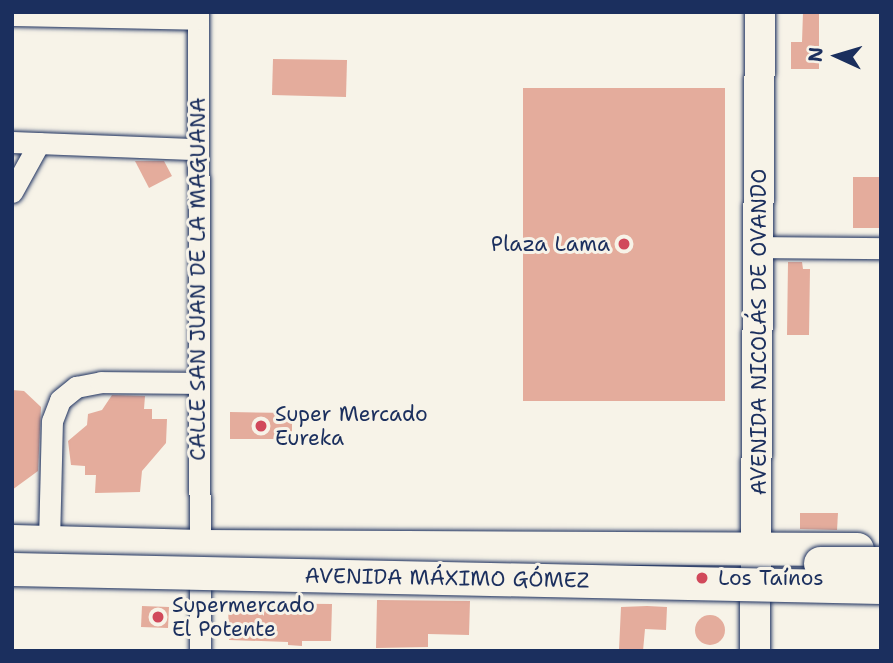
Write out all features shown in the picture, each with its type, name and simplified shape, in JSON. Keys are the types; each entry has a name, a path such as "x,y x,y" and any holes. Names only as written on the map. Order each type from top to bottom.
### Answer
{"main road":[{"name":"AVENIDA NICOLÁS DE OVANDO","path":"755,651 758,549 760,12"},
{"path":"12,541 200,546 881,549"},
{"name":"AVENIDA MÁXIMO GÓMEZ","path":"12,550 476,560 881,564"},
{"name":"AVENIDA MÁXIMO GÓMEZ","path":"12,569 881,587"},
{"path":"12,585 755,594 881,599"}],"street":[{"path":"12,15 198,16"},
{"name":"CALLE SAN JUAN DE LA MAGUANA","path":"198,16 197,383 200,589"},
{"path":"12,142 198,149"},
{"path":"12,192 39,143"},
{"path":"760,247 881,248"},
{"path":"49,542 52,421 60,400 76,387 101,382 197,383"},
{"path":"200,589 200,651"}],"building":[{"path":"803,12 819,12 819,69 791,69 791,42 802,42"},
{"path":"273,59 347,60 346,97 272,95"},
{"name":"Plaza Lama","path":"523,88 725,88 725,401 523,401"},
{"path":"135,161 164,161 172,176 149,188"},
{"path":"853,177 881,177 881,228 853,228"},
{"path":"788,262 802,262 803,269 810,269 809,335 787,335"},
{"path":"12,390 24,391 41,407 38,471 12,490"},
{"path":"112,395 145,396 144,409 152,409 152,419 167,419 166,443 142,471 140,492 95,493 96,475 85,475 85,466 71,465 68,441 87,425 88,414 102,410"},
{"name":"Super Mercado Eureka","path":"230,412 292,413 292,439 230,439"},
{"name":"Los Taínos","path":"800,513 838,513 837,530 800,529"},
{"path":"377,600 470,601 469,635 428,634 428,647 376,648"},
{"path":"228,603 332,604 331,641 302,641 302,646 288,645 288,642 229,640"},
{"path":"142,606 169,607 168,628 141,627"},
{"path":"621,607 667,607 666,630 645,629 643,651 619,650"},
{"path":"710,615 716,616 724,624 724,636 716,644 710,645 704,644 696,636 695,630 696,624 704,616"}],"place":[{"name":"Plaza Lama","path":"624,244"},
{"name":"Super Mercado Eureka","path":"261,426"},
{"name":"Los Taínos","path":"702,578"},
{"name":"Supermercado El Potente","path":"158,617"}]}
